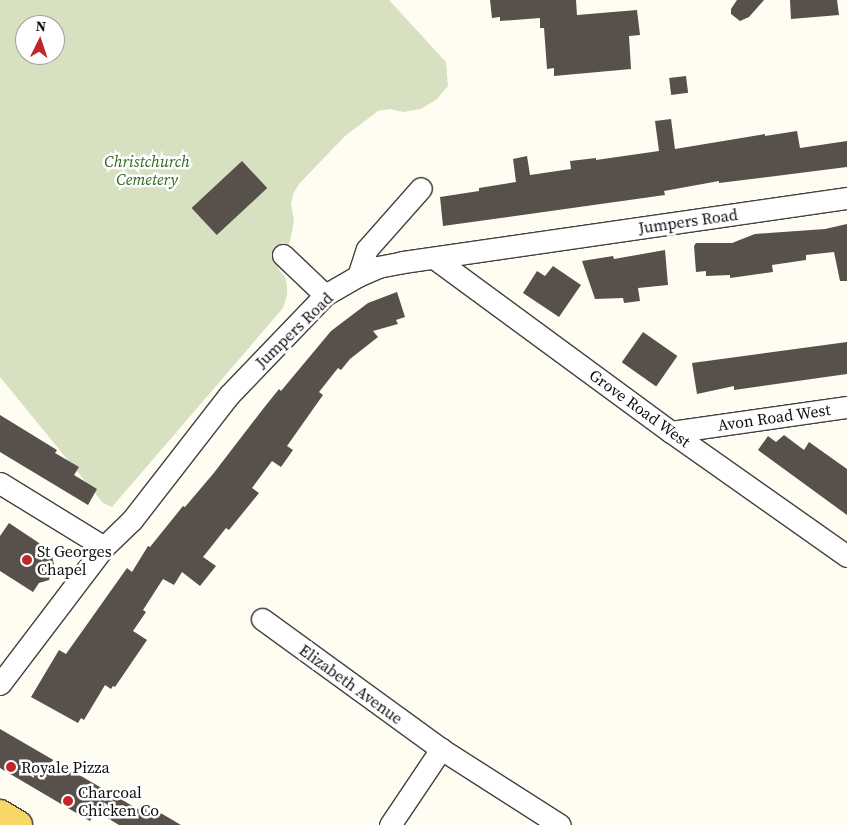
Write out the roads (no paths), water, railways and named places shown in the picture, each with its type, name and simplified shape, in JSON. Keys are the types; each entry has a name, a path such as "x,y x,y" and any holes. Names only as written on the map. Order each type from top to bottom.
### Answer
{"main road":[{"path":"0,814 18,825"}],"street":[{"path":"358,276 367,249 421,188"},
{"name":"Jumpers Road","path":"0,684 104,547 132,520 228,396 325,295 358,276 378,267 434,258 847,198"},
{"path":"283,254 325,295"},
{"name":"Grove Road West","path":"434,258 671,432 847,556"},
{"name":"Avon Road West","path":"671,432 847,407"},
{"path":"0,483 104,547"},
{"name":"Elizabeth Avenue","path":"262,619 441,749 560,825"},
{"path":"390,825 441,749"}],"place":[{"name":"St Georges Chapel","path":"27,560"},
{"name":"Royale Pizza","path":"11,767"},
{"name":"Charcoal Chicken Co","path":"68,801"}],"park label":[{"name":"Christchurch Cemetery","path":"147,170"}]}
